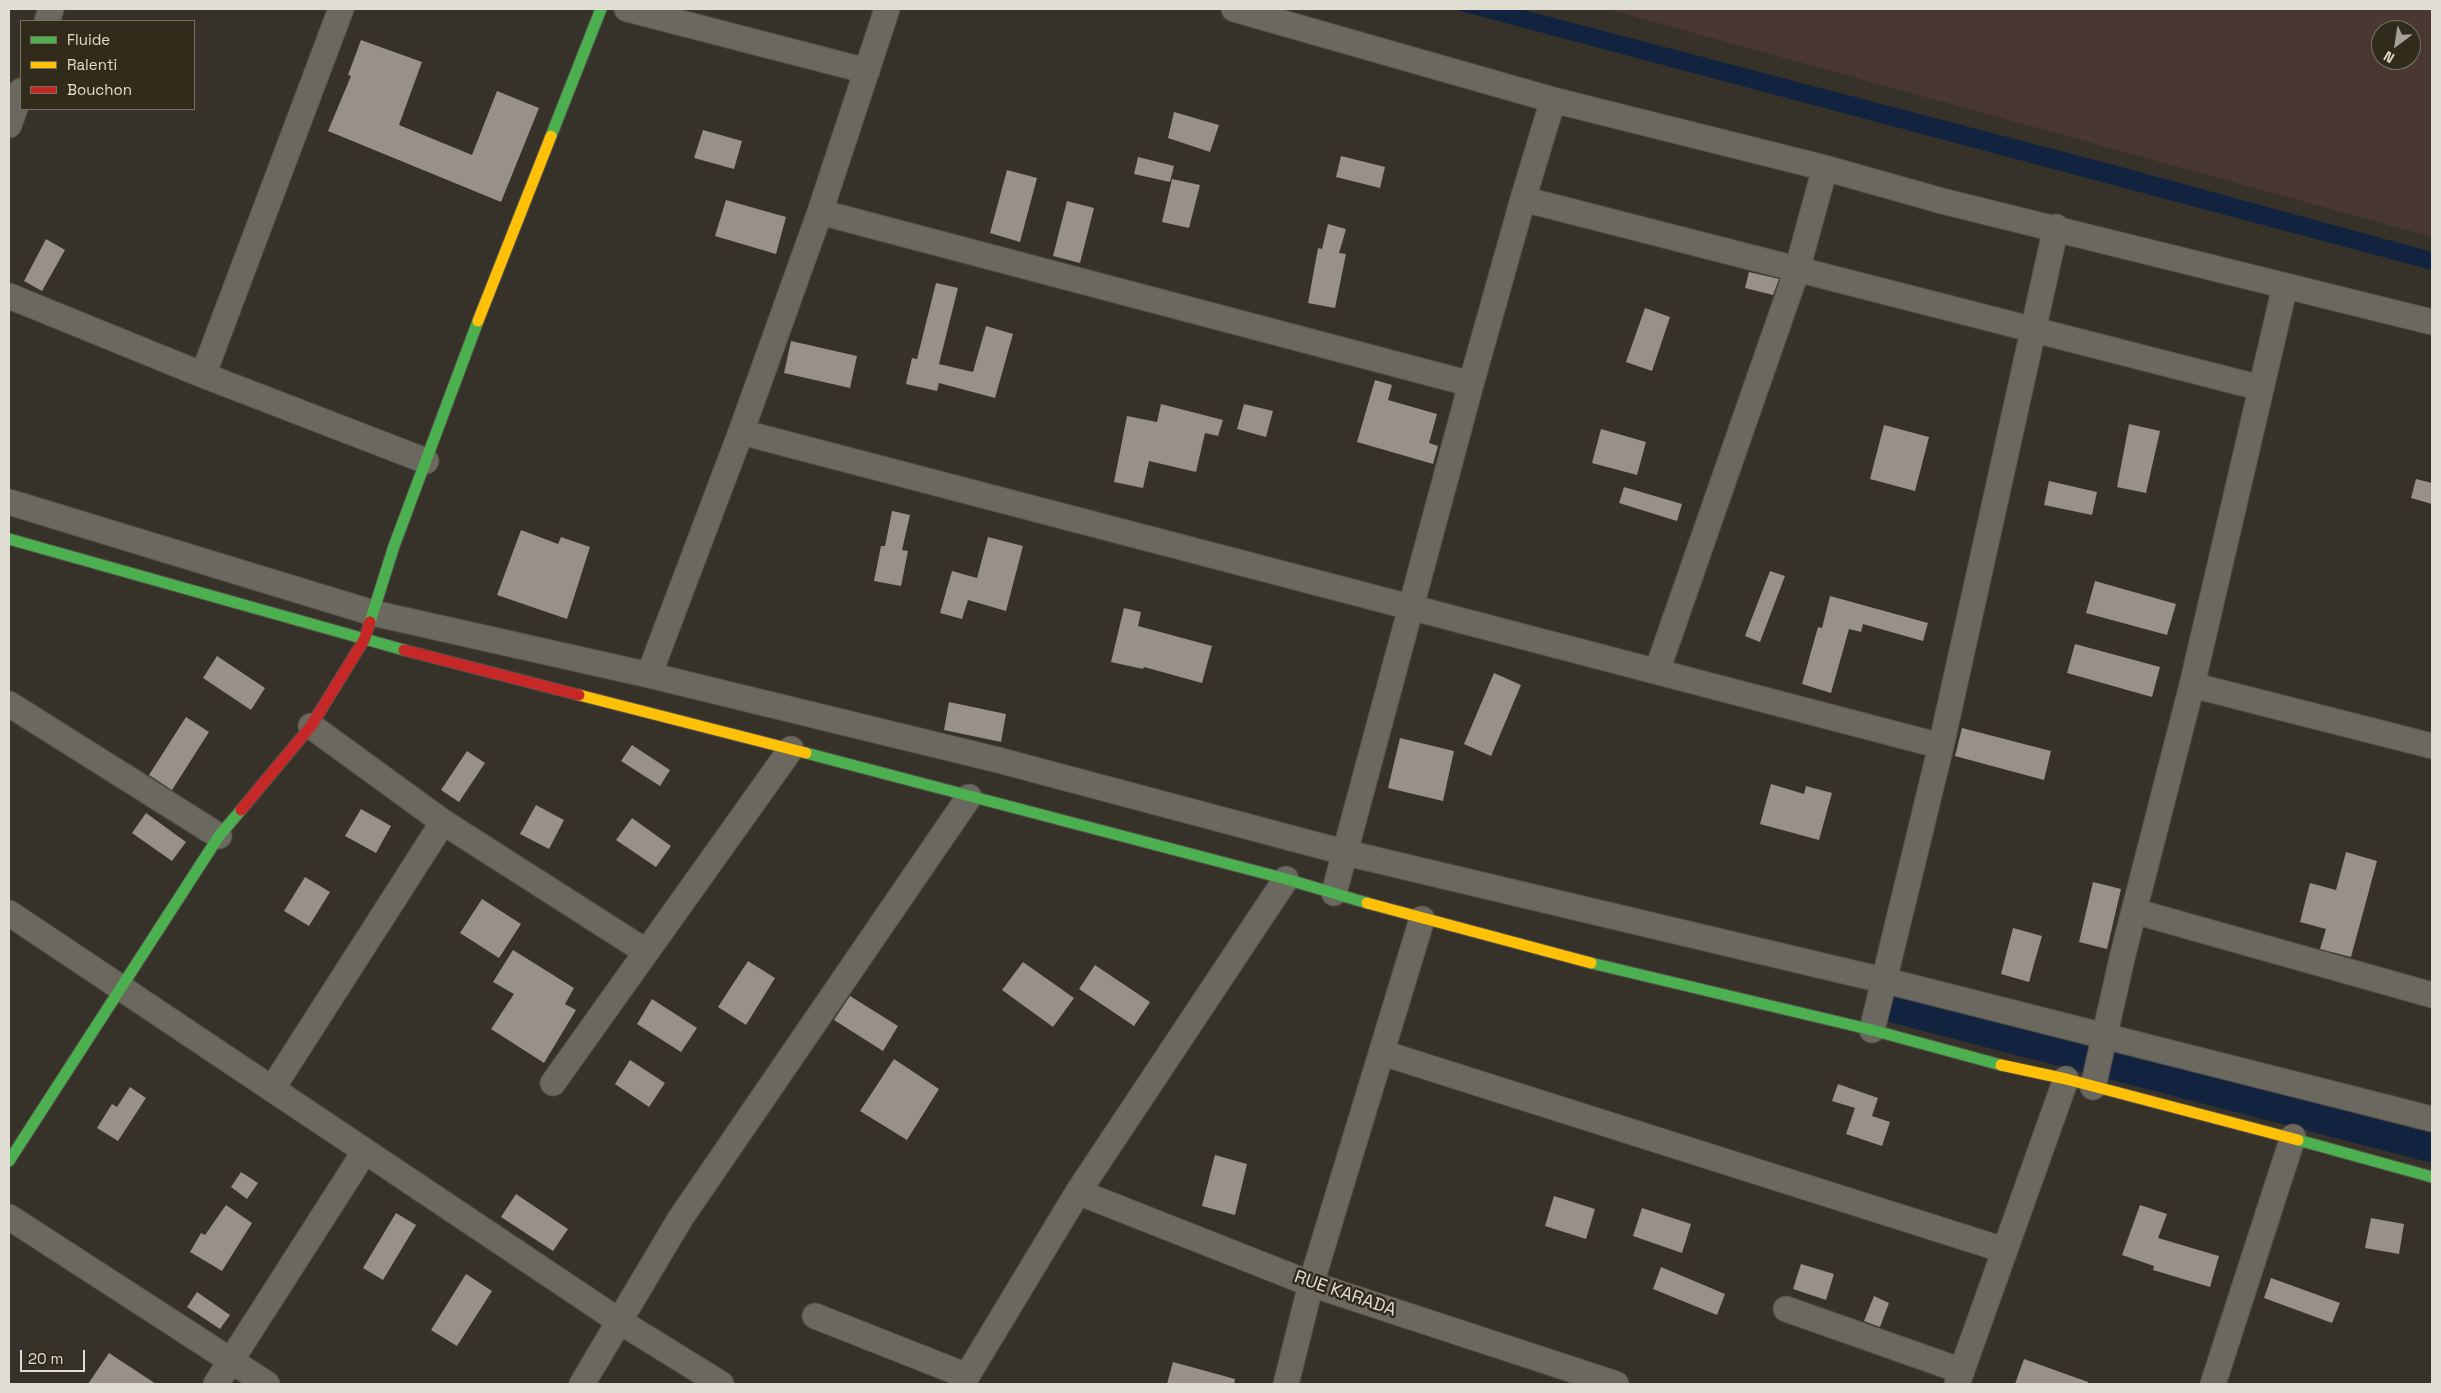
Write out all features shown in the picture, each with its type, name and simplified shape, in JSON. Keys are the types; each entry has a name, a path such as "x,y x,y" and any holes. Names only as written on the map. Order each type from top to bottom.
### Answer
{"street":[{"path":"203,375 341,9"},
{"path":"9,1161 219,836 311,726 364,640 394,546 497,271 601,9"},
{"path":"628,9 867,71"},
{"path":"648,675 741,432 820,212 887,9"},
{"path":"1234,9 1553,100 1825,168 1942,201 2056,227 2432,322"},
{"path":"9,125 20,94"},
{"path":"1334,893 1347,852 1411,606 1522,199 1553,100"},
{"path":"1657,671 1797,270 1825,168"},
{"path":"1522,199 2261,388"},
{"path":"820,212 1471,384"},
{"path":"1877,1006 1941,746 2056,227"},
{"path":"2095,1082 2134,911 2192,685 2285,286"},
{"path":"9,296 203,375 426,461"},
{"path":"741,432 1941,746"},
{"path":"9,502 373,613 648,675 998,760 1347,852 1877,1006 1999,1065 2066,1079 2095,1082 2432,1177"},
{"path":"9,539 364,640 791,749 969,798 1286,879 1422,919 1546,952 2105,1041 2432,1119"},
{"path":"2192,685 2432,746"},
{"path":"9,704 219,836"},
{"path":"311,726 443,822 645,951"},
{"path":"553,1083 645,951 791,749"},
{"path":"582,1384 680,1218 969,798"},
{"path":"272,1089 443,822"},
{"path":"815,1316 964,1380 1078,1192 1286,879"},
{"path":"2134,911 2432,995"},
{"path":"9,913 620,1321 721,1384"},
{"path":"1286,1384 1311,1284 1383,1053 1422,919"},
{"path":"1383,1053 2004,1250"},
{"path":"1786,1309 1960,1378 2066,1079"},
{"path":"2213,1384 2293,1137"},
{"path":"216,1384 365,1151"},
{"name":"RUE KARADA","path":"1078,1192 1311,1284 1616,1384"},
{"path":"9,1217 267,1384"}],"shaded area":[{"path":"1607,9 2432,9 2432,237"}],"water":[{"path":"1453,9 1520,9 2125,168 2432,252 2432,270"},
{"path":"1895,995 2432,1133 2432,1163 1889,1022 1881,1007"}],"building":[{"path":"361,40 422,62 399,125 472,155 497,91 539,108 501,202 328,131 351,76 348,75"},
{"path":"1174,112 1219,125 1210,152 1168,138"},
{"path":"703,130 742,141 734,169 694,158"},
{"path":"1341,156 1385,167 1380,188 1336,177"},
{"path":"1138,157 1174,166 1170,182 1134,174"},
{"path":"1007,170 1037,178 1020,242 990,233"},
{"path":"1172,179 1200,185 1189,228 1162,222"},
{"path":"726,200 786,217 776,254 715,236"},
{"path":"1067,201 1094,208 1080,263 1053,256"},
{"path":"1328,224 1346,229 1339,253 1346,254 1335,308 1308,303 1318,248 1322,249"},
{"path":"46,239 65,250 42,291 24,281"},
{"path":"1749,272 1779,279 1773,295 1745,288"},
{"path":"936,283 958,288 939,364 973,372 986,326 1013,334 995,398 939,383 937,391 906,384 912,358 917,359"},
{"path":"1645,308 1670,317 1652,371 1626,362"},
{"path":"791,341 857,356 850,388 784,373"},
{"path":"1375,380 1392,385 1388,400 1437,414 1429,443 1438,446 1433,464 1357,442"},
{"path":"1161,404 1223,420 1218,436 1205,433 1196,472 1149,461 1143,488 1114,482 1127,416 1157,422"},
{"path":"1244,404 1273,411 1266,437 1237,429"},
{"path":"2129,424 2160,431 2146,493 2117,487"},
{"path":"1884,425 1929,437 1915,491 1870,479"},
{"path":"1601,429 1646,442 1637,475 1592,463"},
{"path":"2416,479 2432,483 2432,504 2411,498"},
{"path":"2049,481 2097,492 2092,515 2044,505"},
{"path":"1624,487 1682,504 1677,521 1619,503"},
{"path":"892,511 910,515 902,550 908,551 901,586 874,581 881,546 885,546"},
{"path":"521,530 558,544 561,537 590,547 567,619 497,595"},
{"path":"988,537 1023,546 1006,611 968,600 962,619 940,613 952,571 977,578"},
{"path":"1770,571 1785,576 1760,642 1745,636"},
{"path":"2095,581 2176,604 2167,635 2086,613"},
{"path":"1830,596 1928,623 1923,641 1863,624 1861,632 1849,629 1831,693 1802,684 1818,627 1822,628"},
{"path":"1124,608 1141,612 1138,626 1212,646 1202,683 1144,667 1143,669 1111,662"},
{"path":"2075,644 2160,667 2152,697 2067,673"},
{"path":"217,656 265,688 251,710 203,678"},
{"path":"1494,673 1521,685 1491,756 1464,744"},
{"path":"949,702 1006,714 1001,742 944,730"},
{"path":"186,717 209,732 172,790 149,775"},
{"path":"1962,728 2051,751 2044,780 1955,756"},
{"path":"1400,738 1454,751 1443,801 1388,788"},
{"path":"632,745 670,770 660,786 621,761"},
{"path":"467,751 485,763 459,802 441,790"},
{"path":"1771,784 1804,794 1806,786 1832,793 1819,840 1760,824"},
{"path":"536,805 564,820 549,849 520,834"},
{"path":"361,809 391,826 376,853 345,836"},
{"path":"146,813 186,842 172,861 132,833"},
{"path":"632,818 671,846 656,867 616,840"},
{"path":"2346,852 2377,861 2351,957 2320,949 2326,929 2300,922 2310,883 2336,890"},
{"path":"305,877 330,892 309,926 284,911"},
{"path":"2093,882 2121,889 2107,949 2079,942"},
{"path":"482,899 521,924 499,958 460,933"},
{"path":"2013,928 2042,936 2029,982 2001,974"},
{"path":"513,950 574,988 565,1004 576,1010 544,1063 491,1029 514,994 493,982"},
{"path":"748,961 775,978 746,1025 718,1007"},
{"path":"1023,962 1074,998 1053,1027 1002,990"},
{"path":"1095,965 1150,1002 1134,1026 1079,989"},
{"path":"850,996 898,1026 883,1051 834,1020"},
{"path":"652,999 697,1028 681,1052 637,1024"},
{"path":"894,1059 939,1089 907,1140 860,1111"},
{"path":"630,1060 665,1083 649,1107 615,1084"},
{"path":"1838,1084 1878,1098 1872,1116 1890,1122 1882,1146 1846,1134 1855,1108 1832,1101"},
{"path":"130,1087 146,1098 118,1141 97,1128 112,1104 117,1107"},
{"path":"1215,1155 1247,1164 1235,1215 1202,1206"},
{"path":"241,1172 258,1183 247,1199 231,1187"},
{"path":"516,1194 568,1229 553,1251 501,1217"},
{"path":"1554,1196 1595,1209 1586,1239 1545,1226"},
{"path":"226,1205 252,1223 222,1271 190,1252 201,1233 205,1235"},
{"path":"2140,1205 2167,1214 2158,1238 2219,1256 2210,1287 2153,1270 2154,1266 2122,1255"},
{"path":"1642,1208 1691,1224 1682,1253 1633,1236"},
{"path":"396,1213 416,1225 383,1280 363,1268"},
{"path":"2371,1218 2404,1224 2399,1254 2365,1248"},
{"path":"1801,1264 1834,1274 1826,1300 1793,1289"},
{"path":"1661,1267 1725,1294 1717,1315 1653,1289"},
{"path":"466,1274 492,1291 457,1346 431,1330"},
{"path":"2271,1278 2340,1303 2332,1323 2264,1298"},
{"path":"197,1292 230,1315 220,1329 187,1307"},
{"path":"1874,1296 1889,1303 1880,1327 1864,1321"},
{"path":"109,1353 156,1384 88,1384"},
{"path":"2024,1359 2088,1382 2088,1384 2015,1384"},
{"path":"1173,1362 1235,1379 1234,1384 1167,1384"}],"traffic: fast":[{"path":"551,136 601,9"},
{"path":"370,622 394,546 478,321"},
{"path":"9,539 404,650"},
{"path":"806,753 1286,879 1367,903"},
{"path":"9,1161 219,836 241,810"},
{"path":"1591,963 1872,1030 2001,1065"},
{"path":"2298,1140 2432,1177"}],"traffic: slow":[{"path":"478,321 551,136"},
{"path":"579,695 806,753"},
{"path":"1367,903 1591,963"},
{"path":"2001,1065 2066,1079 2298,1140"}],"traffic: jam":[{"path":"241,810 311,726 364,640 370,622"},
{"path":"404,650 579,695"}]}
